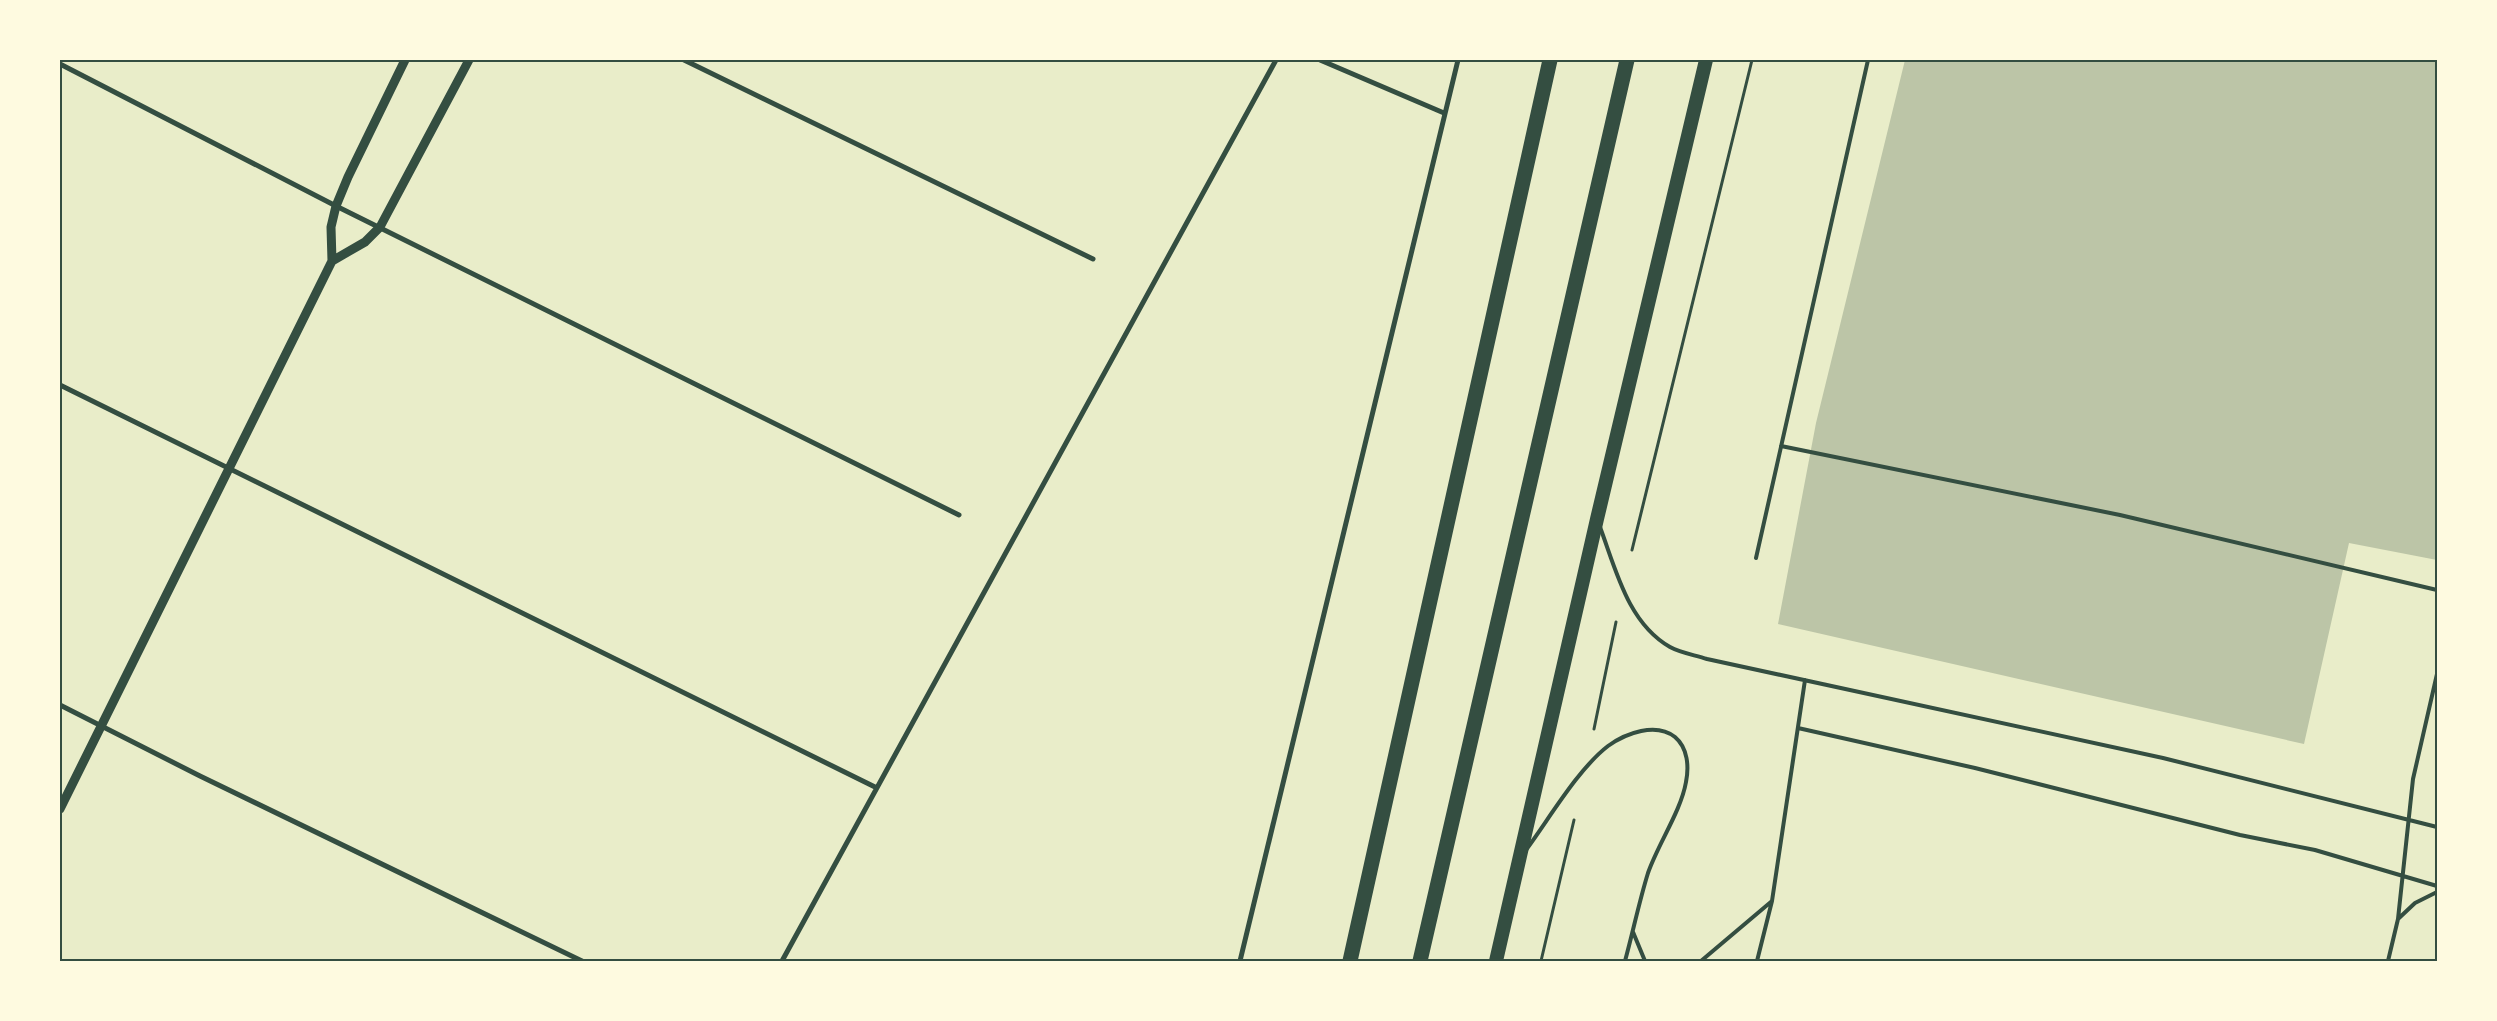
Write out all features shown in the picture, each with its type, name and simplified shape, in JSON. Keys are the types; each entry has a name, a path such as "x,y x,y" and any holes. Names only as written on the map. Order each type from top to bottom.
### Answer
{"highway":[{"path":"1350,961 1550,60"},
{"path":"1420,961 1627,60"},
{"path":"1496,961 1597,520 1706,60"}],"street":[{"path":"60,809 332,262 331,227 336,206 348,177 405,60"},
{"path":"332,262 365,242 380,227 470,60"},
{"path":"684,60 1093,259"},
{"path":"782,961 875,788 1276,60"},
{"path":"1320,60 1444,113"},
{"path":"1240,961 1458,60"},
{"path":"60,64 336,206 959,515"},
{"path":"60,385 875,788"},
{"path":"60,705 582,961"}],"lane":[{"path":"1756,558 1868,60"},
{"path":"1781,446 2120,515 2437,590"},
{"path":"1597,520 1622,589 1641,623 1656,638 1672,648 1707,659 2162,758 2437,828"},
{"path":"2388,961 2398,919 2413,779 2437,674"},
{"path":"1757,961 1772,901 1805,680"},
{"path":"1798,728 1975,768 2240,835 2315,850 2437,886"},
{"path":"1518,862 1586,768 1608,746 1630,735 1652,729 1664,730 1676,738 1684,749 1688,763 1686,783 1648,873 1625,961"},
{"path":"2398,919 2415,903 2437,892"},
{"path":"1701,961 1772,901"},
{"path":"1633,932 1645,961"}],"path":[{"path":"1586,768 1622,589 1752,60"},
{"path":"1541,961 1575,816"}],"building":[{"path":"1905,60 2437,60 2437,560 2349,543 2304,744 1778,624 1816,423"}]}
